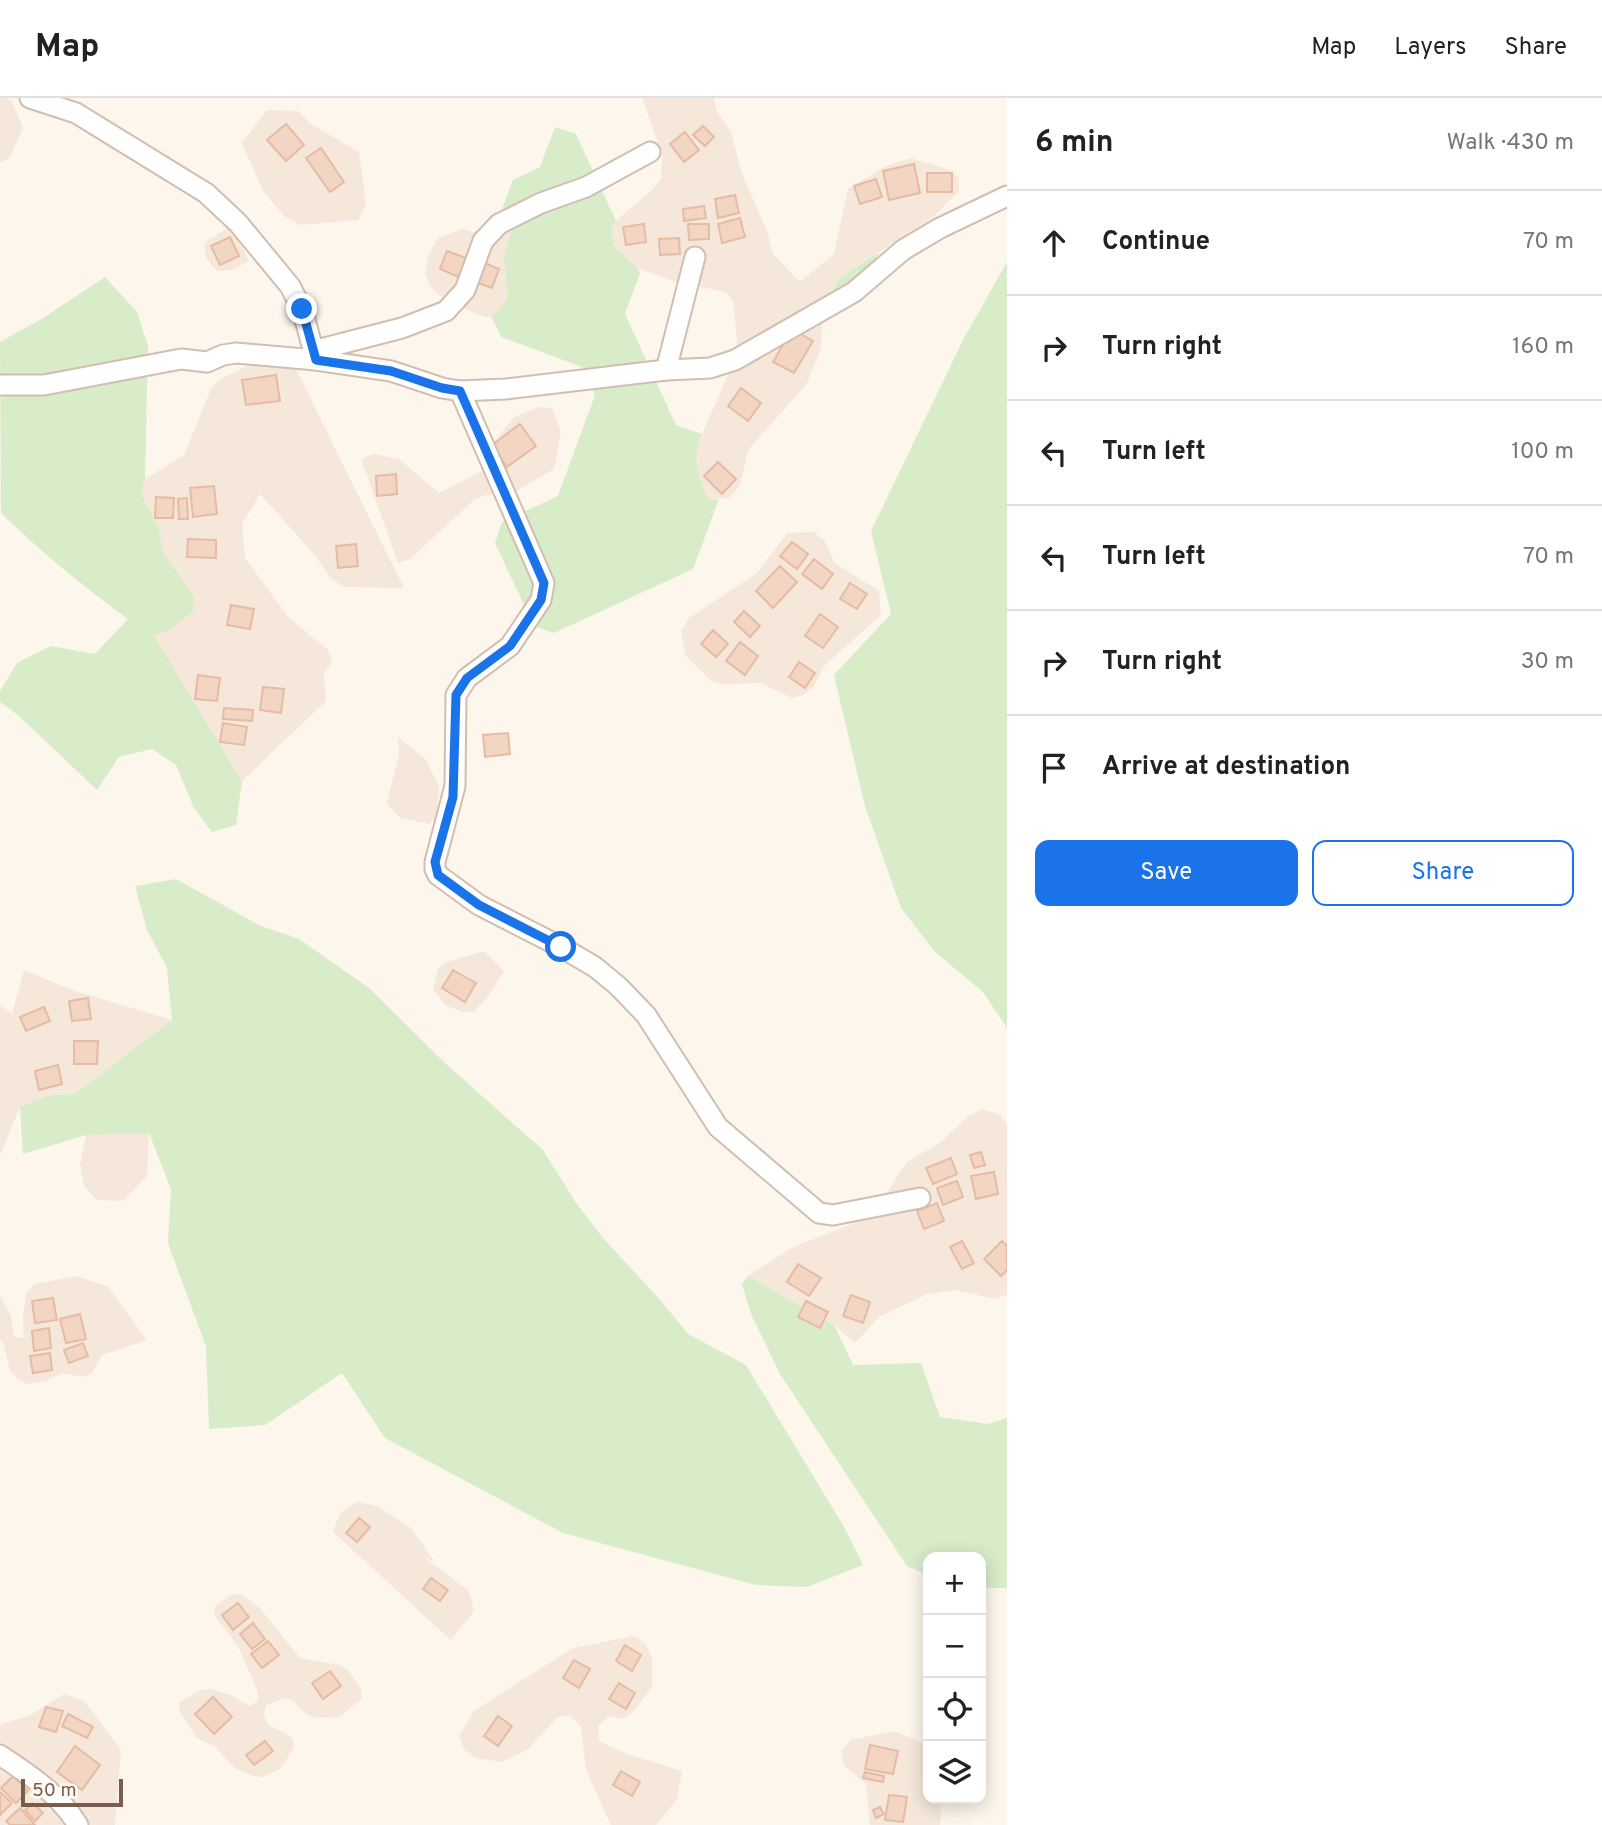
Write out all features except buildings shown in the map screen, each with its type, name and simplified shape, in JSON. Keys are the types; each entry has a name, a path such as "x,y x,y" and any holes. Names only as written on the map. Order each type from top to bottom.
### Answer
{"street":[{"path":"30,98 76,113 206,193 238,223 290,286 302,309 314,356"},
{"path":"314,356 446,311 465,290 483,241 499,224 541,203 586,187 650,152"},
{"path":"0,385 44,385 181,359 207,362 236,353 314,356 391,371 442,388 460,391 506,389 666,370 710,368 735,360 862,287 903,250 940,228 1007,196"},
{"path":"666,370 695,257"},
{"path":"460,391 544,583 541,600 510,646 467,678 456,695 454,786 435,862 438,875 479,905 595,967 618,986 646,1015 718,1126 819,1213 833,1215 920,1198"},
{"path":"0,1755 34,1777 57,1797 78,1825"}],"shaded area":[{"path":"0,98 12,102 23,128 10,157 0,163"},
{"path":"642,98 714,98 716,110 731,132 741,171 767,231 773,254 800,282 834,254 848,189 886,166 911,158 950,170 959,178 959,191 932,218 839,278 823,312 821,349 806,385 748,450 740,486 729,498 708,499 698,476 695,450 733,364 737,339 733,302 726,292 676,282 640,269 613,245 612,224 653,189 661,178 662,154"},
{"path":"267,110 298,111 311,124 359,152 366,205 358,220 301,225 285,217 263,191 242,143"},
{"path":"503,209 511,218 511,230 504,257 508,298 490,317 484,317 444,299 430,286 425,274 428,256 438,238 462,229 473,232 484,226 491,215"},
{"path":"232,226 249,261 232,270 217,271 207,260 204,245"},
{"path":"293,363 404,588 344,587 332,579 313,553 260,494 242,524 245,558 289,618 328,650 332,662 324,673 326,701 242,781 153,635 168,631 194,598 163,552 159,531 141,493 145,479 184,455 211,389 220,379 249,365"},
{"path":"539,407 552,408 561,432 554,469 511,494 486,495 475,499 410,559 398,563 361,459 374,454 399,459 439,493 484,470 490,446 514,417"},
{"path":"813,532 824,540 835,563 879,591 881,615 824,666 813,688 803,695 792,698 761,683 723,684 711,681 685,655 681,631 689,618 757,573 787,533"},
{"path":"398,737 425,759 439,786 436,817 429,824 400,818 387,803 399,754"},
{"path":"484,951 504,971 487,998 473,1012 463,1012 445,1005 433,989 438,969 447,962"},
{"path":"24,970 72,990 172,1020 75,1094 50,1095 20,1107 0,1155 0,1005 12,1014"},
{"path":"982,1109 1000,1115 1007,1125 1007,1295 994,1299 958,1290 927,1294 879,1317 855,1343 834,1325 748,1276 793,1247 860,1221 875,1210 907,1162 941,1142 967,1117"},
{"path":"149,1133 147,1176 123,1201 97,1200 84,1186 80,1164 86,1135"},
{"path":"76,1276 107,1286 147,1340 102,1355 92,1373 83,1377 63,1373 46,1381 27,1384 18,1380 10,1371 3,1342 0,1340 0,1295 11,1316 14,1337 24,1338 26,1292 35,1284"},
{"path":"357,1502 377,1506 411,1528 434,1561 425,1558 469,1591 474,1611 451,1640 333,1532 340,1513"},
{"path":"233,1594 242,1595 259,1607 300,1658 340,1665 349,1671 361,1689 362,1699 339,1717 317,1718 308,1715 293,1701 285,1698 266,1705 264,1715 268,1724 293,1738 294,1748 280,1769 263,1777 253,1776 235,1768 214,1746 197,1738 180,1712 179,1703 199,1691 209,1689 231,1695 249,1706 258,1701 258,1692 238,1646 214,1615 215,1606"},
{"path":"634,1636 646,1644 652,1659 652,1687 634,1711 623,1719 609,1716 598,1726 599,1741 627,1754 682,1771 677,1799 656,1825 611,1825 586,1770 581,1727 571,1716 558,1717 527,1750 502,1762 475,1758 464,1749 459,1736 474,1711 573,1648"},
{"path":"64,1694 84,1701 121,1750 115,1825 0,1825 0,1724 29,1716"},
{"path":"894,1731 923,1743 923,1804 939,1804 940,1825 870,1825 866,1784 844,1766 841,1752 851,1740"}],"green space":[{"path":"555,127 576,134 616,221 612,225 613,245 640,273 625,314 676,425 702,434 696,459 699,474 708,499 719,499 693,569 554,633 534,626 495,543 502,522 558,496 595,395 582,367 501,337 491,316 508,298 504,257 511,230 511,218 502,209 513,180 540,167"},
{"path":"878,253 865,287 830,296 839,278"},
{"path":"1007,262 1007,1028 983,992 936,953 901,908 865,806 834,675 891,614 871,531 964,338"},
{"path":"105,277 137,312 148,346 145,479 141,493 159,531 163,552 194,597 193,611 168,631 154,636 242,781 236,825 212,832 194,808 176,765 152,749 119,757 97,790 18,715 0,702 0,691 17,663 51,646 95,654 128,619 63,568 1,513 0,342 43,318"},
{"path":"176,879 261,926 299,939 369,988 445,1063 543,1150 576,1203 603,1238 688,1334 746,1365 844,1527 863,1565 807,1587 756,1585 563,1533 385,1438 342,1373 265,1425 209,1429 206,1347 168,1243 171,1189 149,1133 86,1135 23,1154 20,1107 50,1095 75,1094 172,1020 167,968 147,930 135,886"},
{"path":"748,1276 834,1325 853,1365 921,1363 940,1417 988,1424 1007,1418 1007,1588 986,1588 986,1552 923,1552 923,1573 907,1566 780,1374 751,1314 742,1284"}],"route":[{"path":"302,309 316,360 391,371 442,388 460,391 544,583 541,600 510,646 467,678 456,695 453,797 435,869 438,875 479,905 561,947"}]}
